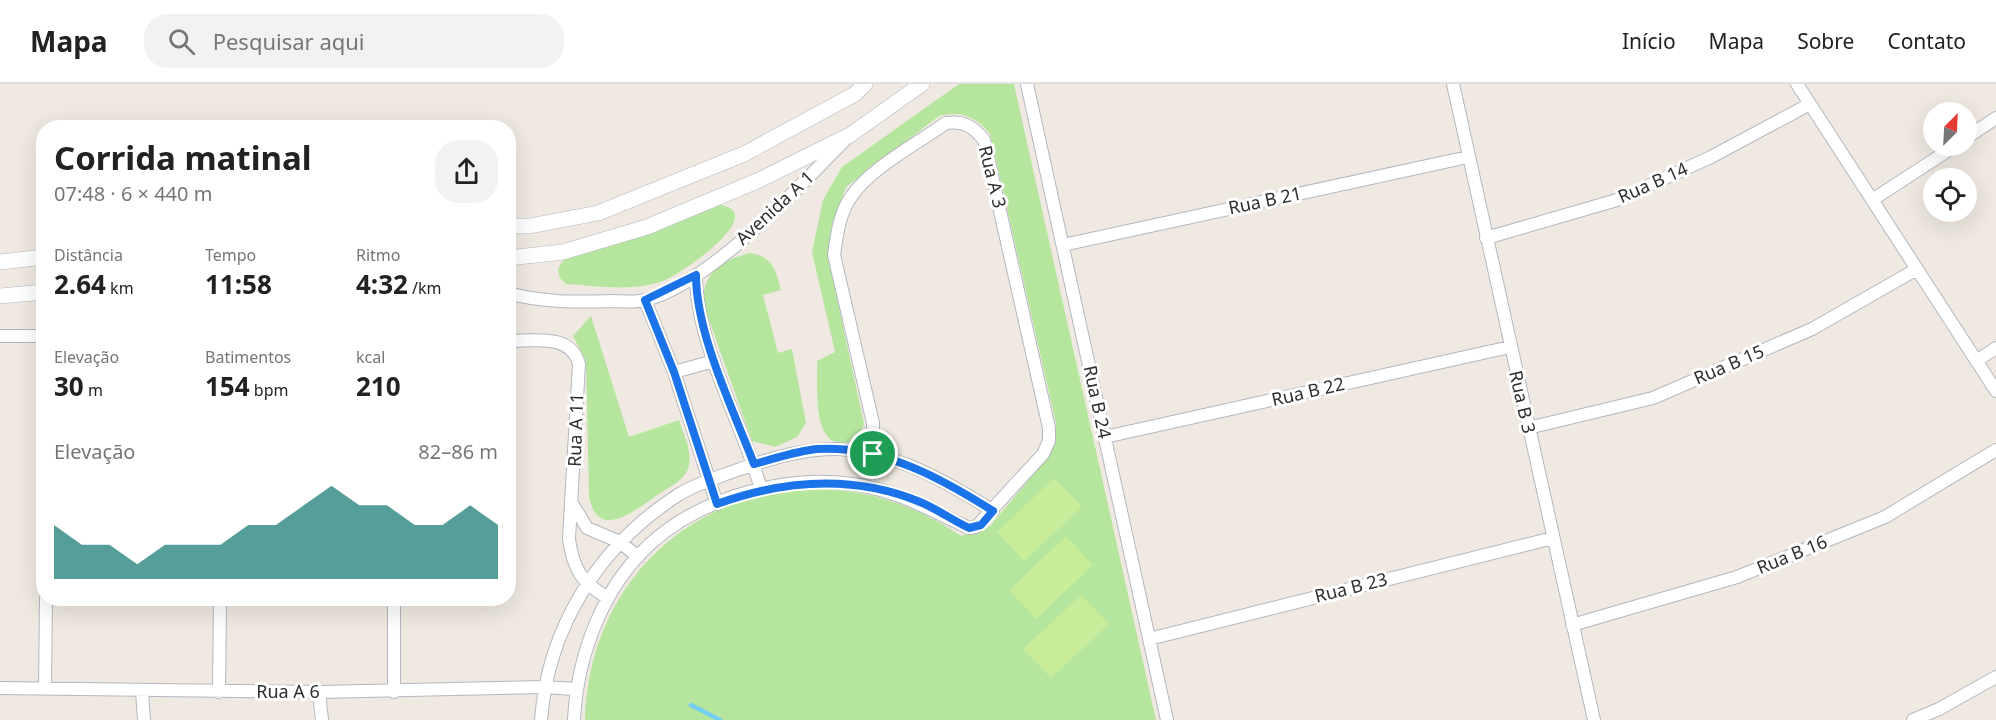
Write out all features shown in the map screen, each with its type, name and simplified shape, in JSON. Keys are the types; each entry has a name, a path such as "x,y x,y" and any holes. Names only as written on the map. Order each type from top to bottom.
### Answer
{"street":[{"path":"516,226 530,226 598,213 744,154 855,94 866,84"},
{"path":"516,257 563,252 647,227 757,181 850,135 922,84"},
{"name":"Rua B 24","path":"1027,84 1167,720"},
{"name":"Rua B 3","path":"1453,84 1467,157 1594,720"},
{"path":"1797,84 1996,392"},
{"name":"Rua B 14","path":"1486,238 1617,200 1711,157 1810,104"},
{"path":"1977,131 1996,118"},
{"name":"Rua A 3","path":"761,489 820,482 857,485 921,503 969,528 981,525 1043,454 1049,441 1049,428 984,140 974,128 960,122 946,123 872,175 851,197 838,227 834,255 873,423 873,454"},
{"name":"Avenida A 1","path":"516,295 571,302 645,300 696,275 737,244 850,135"},
{"path":"1872,200 1939,156"},
{"name":"Rua B 21","path":"1063,245 1467,157"},
{"path":"0,262 36,258"},
{"name":"Rua B 15","path":"1528,428 1653,398 1812,329 1917,269"},
{"path":"574,720 575,689 593,628 608,598 638,557 650,544 680,522 717,504 761,489 754,464 714,361 696,293 696,275"},
{"path":"0,296 36,293"},
{"path":"645,300 674,372 717,504"},
{"path":"0,336 36,336"},
{"name":"Rua A 11","path":"516,341 560,342 569,346 576,355 579,364 573,504 569,539 576,572 587,584 608,598"},
{"name":"Rua B 22","path":"1105,437 1510,347"},
{"path":"1976,361 1996,348"},
{"path":"674,372 714,361"},
{"path":"541,720 543,687 557,638 587,584 620,542 679,494 709,480 754,464 816,449 873,454 943,481 993,511"},
{"name":"Rua B 16","path":"1572,625 1737,577 1875,521 1996,450"},
{"path":"573,504 586,528 620,542 638,557"},
{"name":"Rua B 23","path":"1149,639 1553,538"},
{"path":"45,688 46,606"},
{"path":"219,692 220,606"},
{"path":"394,606 394,692"},
{"path":"1913,720 1941,715 1996,677"},
{"name":"Rua A 6","path":"0,688 219,692 394,692 543,687 575,689"},
{"path":"142,691 144,720"},
{"path":"319,692 322,720"}],"green space":[{"path":"959,84 1014,84 1156,720 585,720 596,650 624,592 664,545 715,512 773,493 835,490 899,504 961,536 990,526 1048,457 1055,440 1056,423 990,134 974,119 954,114 939,116 846,187 832,225 828,256 864,424 852,441 845,443 834,442 826,435 821,425 817,398 817,361 835,352 812,252 823,200 842,167"},
{"path":"720,205 733,210 735,220 728,231 701,257 672,277 651,284 615,287 566,284 560,278 558,269 564,259 639,236"},
{"path":"750,253 768,261 777,276 781,290 763,295 778,353 792,349 806,423 797,437 775,447 752,441 703,303 706,283 710,275 731,259"},
{"path":"591,316 629,437 679,420 690,459 684,476 674,484 626,516 607,520 599,517 593,509 589,496 586,361 573,336"},
{"path":"1054,478 1082,507 1024,561 997,532"},
{"path":"1066,536 1093,565 1036,619 1009,590"},
{"path":"1081,595 1109,624 1051,678 1023,649"}],"waterway":[{"path":"691,705 720,720"}],"route":[{"path":"696,275 696,293 714,361 754,464 816,449 840,449 873,454 904,464 943,481 993,511 981,525 969,528 921,503 887,491 857,485 820,482 761,489 717,504 674,372 645,300 696,275"}]}
